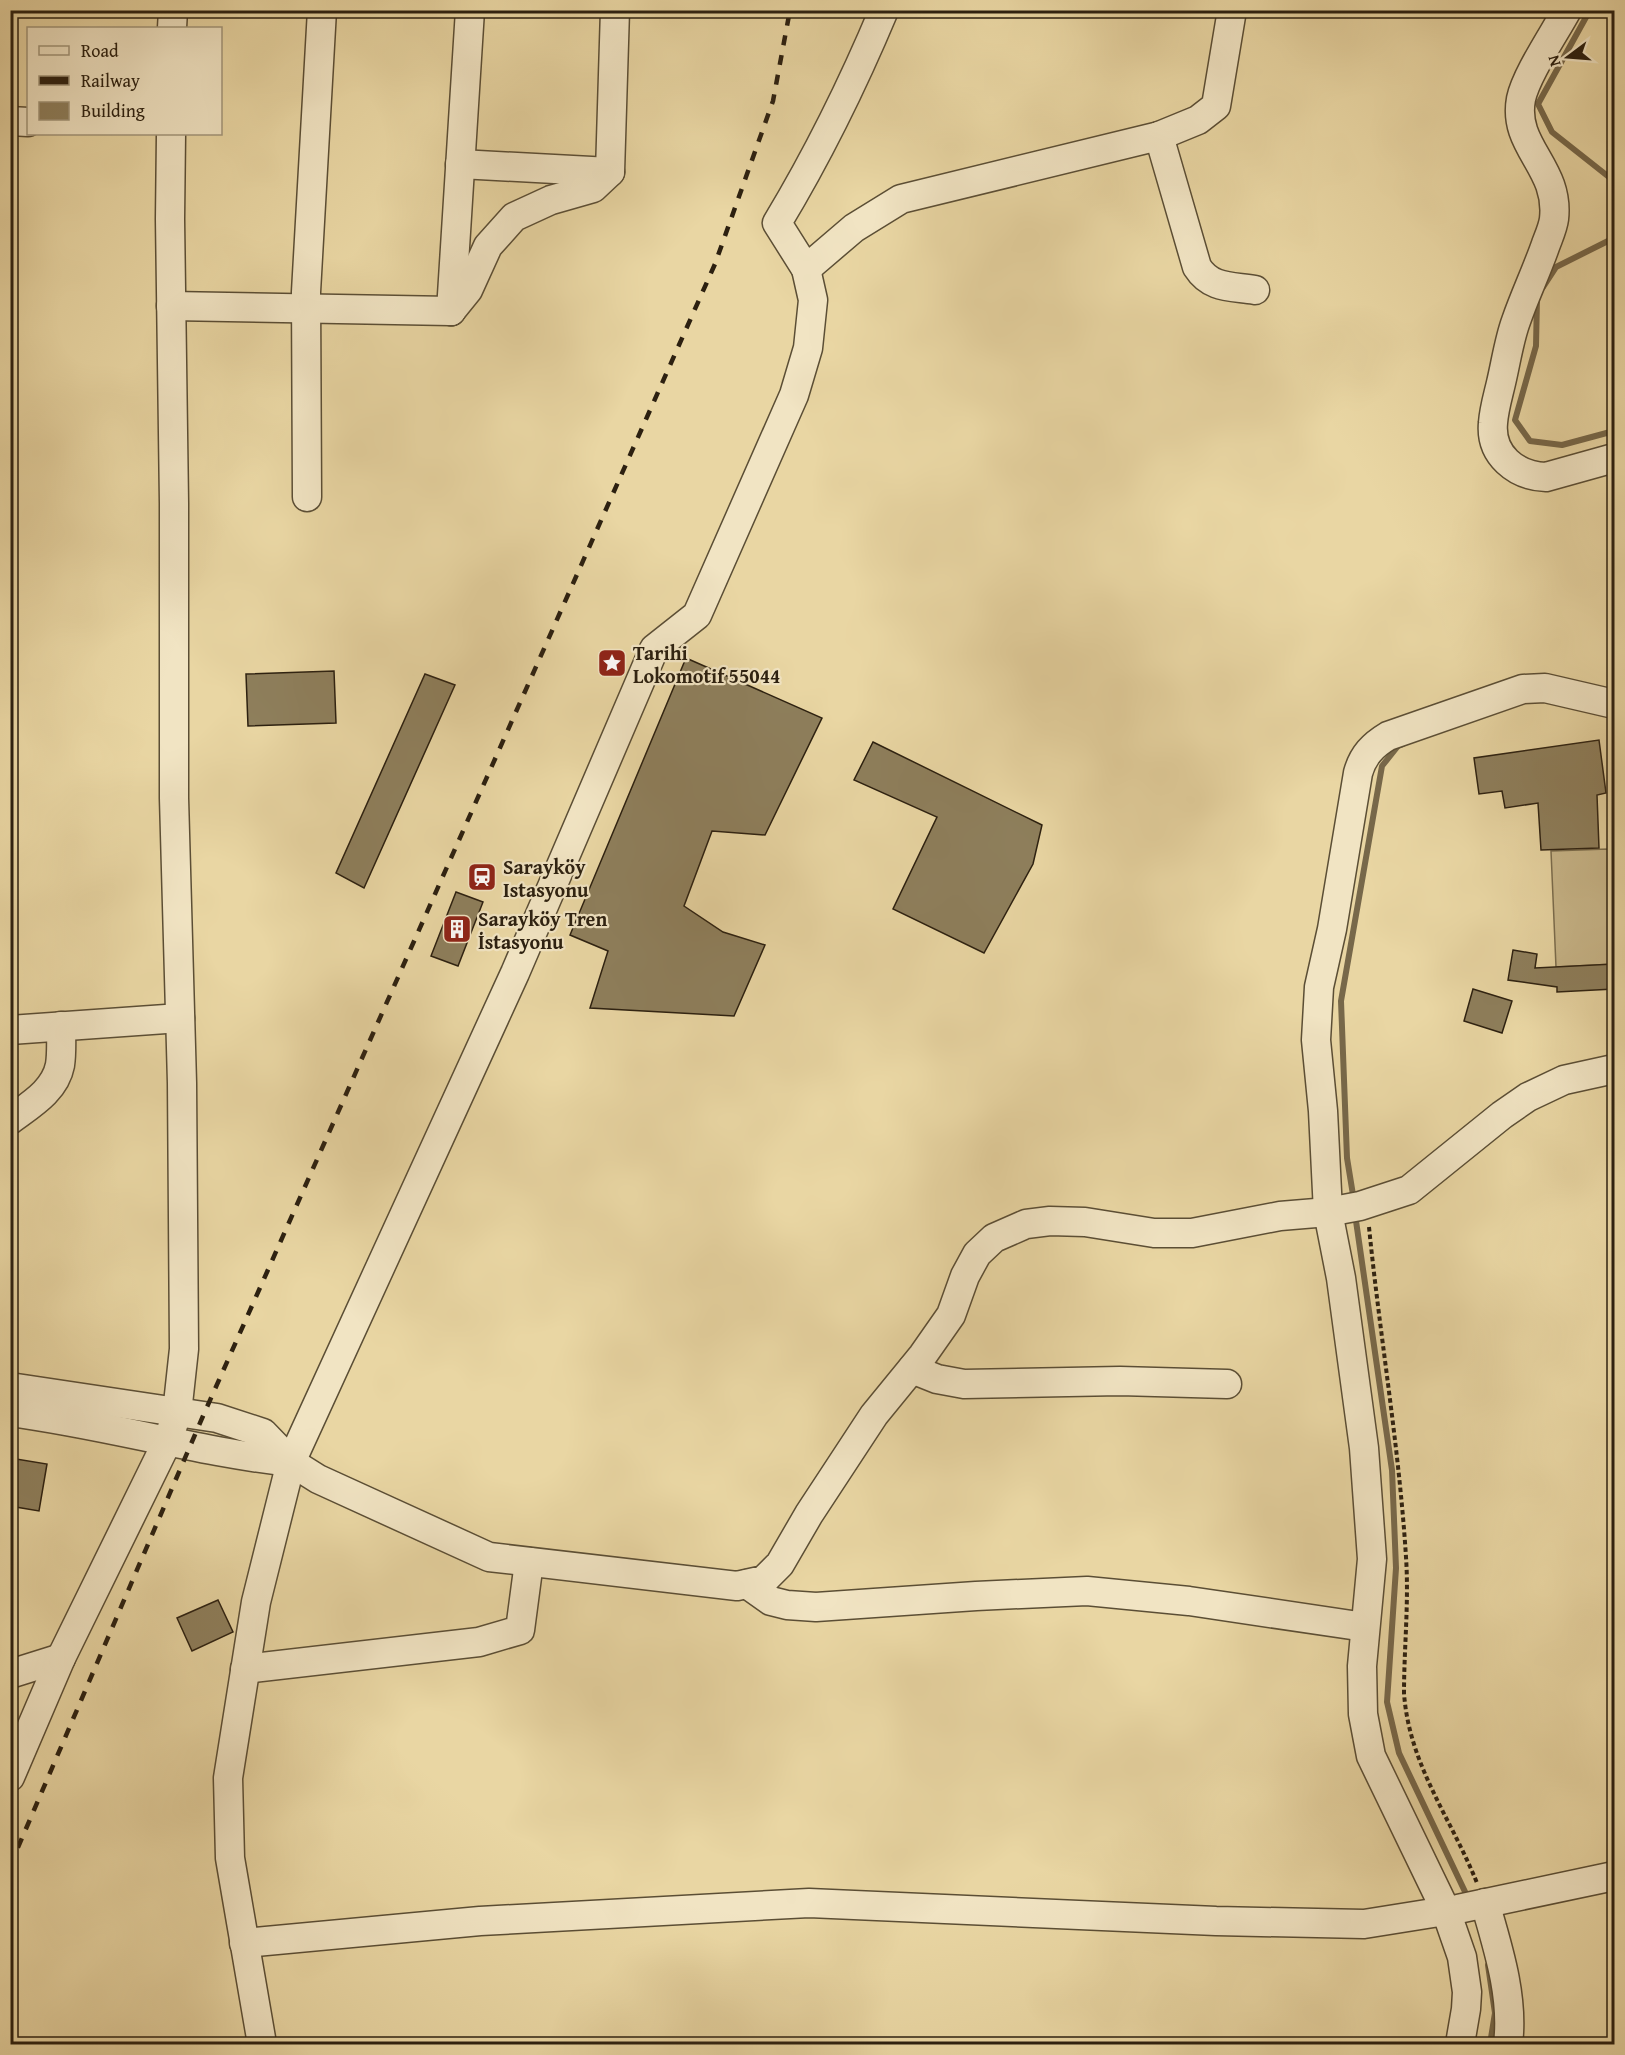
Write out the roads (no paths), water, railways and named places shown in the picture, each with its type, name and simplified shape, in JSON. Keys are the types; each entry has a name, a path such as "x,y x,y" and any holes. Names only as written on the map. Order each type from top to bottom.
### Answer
{"street":[{"path":"172,27 173,10"},
{"path":"308,497 307,309 322,10"},
{"path":"451,311 470,10"},
{"path":"451,311 468,290 488,246 514,217 551,200 593,188 610,172 615,10"},
{"path":"262,2044 230,1858 228,1779 256,1602 291,1462 515,973 654,649 697,615 794,395 808,348 813,300 806,269 777,223 817,153 854,80 884,10"},
{"path":"806,269 854,228 901,199 1159,136 1198,120 1216,106 1232,10"},
{"path":"1567,10 1529,77 1521,99 1520,122 1523,133 1545,169 1552,188 1554,222 1515,323 1495,413 1493,433 1499,452 1505,460 1514,468 1535,476 1546,477 1614,458"},
{"path":"10,121 27,122"},
{"path":"10,1777 61,1659 168,1440 177,1413 184,1349 180,1018 174,798 171,135"},
{"path":"1159,136 1197,267 1215,284 1255,290"},
{"path":"460,164 610,172"},
{"path":"171,306 451,311"},
{"path":"1508,2044 1509,2018 1500,1955 1371,1756 1366,1735 1362,1690 1365,1627 1372,1559 1364,1448 1341,1278 1348,1208 1323,1111 1316,1040 1319,987 1332,929 1358,773 1365,756 1379,741 1523,689 1545,688 1614,704"},
{"path":"10,1030 180,1018"},
{"path":"10,1120 42,1096 54,1081 61,1062 61,1026"},
{"path":"10,1387 218,1418 263,1433 291,1462 318,1479 489,1557 737,1586 764,1580 780,1564 809,1514 874,1415 912,1369 951,1315 965,1276 977,1254 994,1238 1026,1224 1050,1221 1085,1222 1154,1233 1192,1233 1280,1216 1348,1208 1409,1190 1502,1115 1528,1097 1564,1080 1614,1070"},
{"path":"912,1369 937,1379 964,1384 1120,1381 1227,1384"},
{"path":"10,1412 255,1458 291,1462"},
{"path":"245,1669 479,1642 520,1630 529,1562"},
{"path":"747,1584 771,1601 786,1605 816,1607 1087,1591 1189,1600 1365,1627"},
{"path":"10,1674 61,1659"},
{"path":"244,1943 480,1921 808,1903 1216,1922 1364,1924 1467,1907 1614,1876"},
{"path":"1460,2044 1467,2009 1466,1975 1462,1957 1467,1907"}],"waterway":[{"path":"1590,10 1538,104 1552,132 1614,181"},
{"path":"1543,287 1556,267 1614,238"},
{"path":"1537,299 1536,346 1515,420 1530,441 1562,445 1614,431"},
{"path":"1354,1201 1347,1158 1341,1001 1382,766 1398,746 1403,744"},
{"path":"1355,1214 1392,1470 1396,1568 1387,1702 1399,1753 1468,1898"},
{"path":"1488,1965 1495,2013 1490,2044"}],"railway":[{"path":"10,1866 203,1416 715,264 773,101 790,10"}],"place":[{"name":"Tarihi Lokomotif 55044","path":"612,663"},
{"name":"Sarayköy Istasyonu","path":"482,877"},
{"name":"Sarayköy Tren İstasyonu","path":"457,929"}]}
